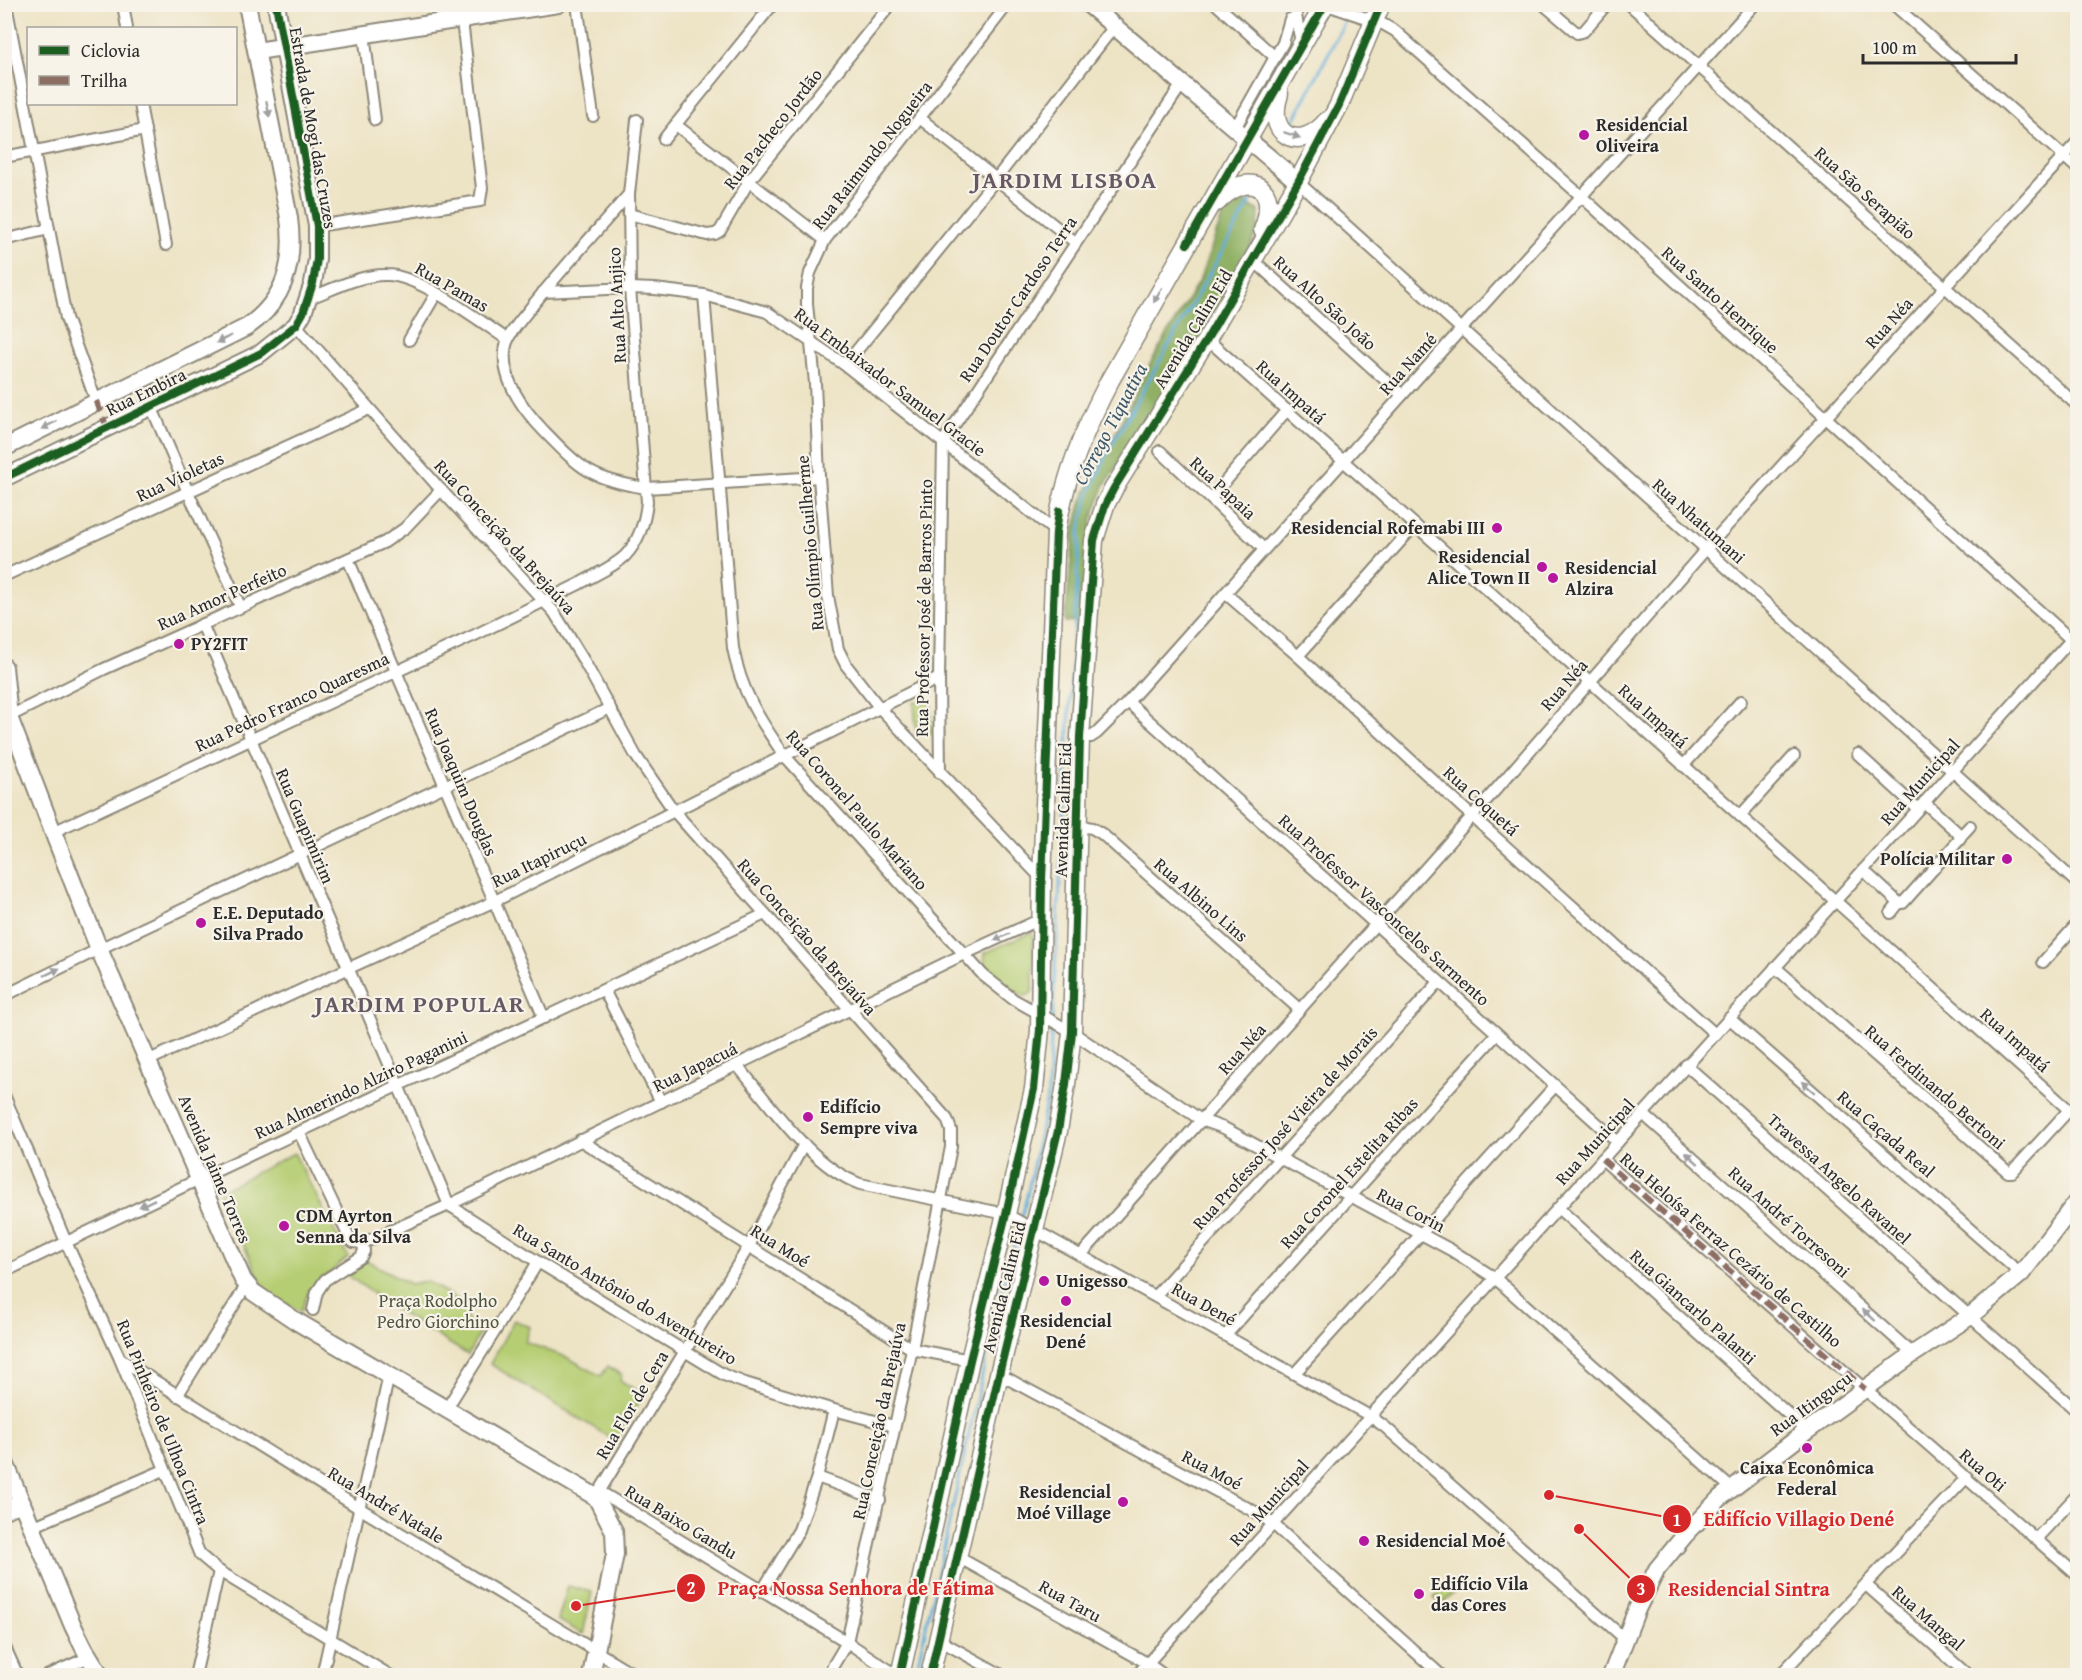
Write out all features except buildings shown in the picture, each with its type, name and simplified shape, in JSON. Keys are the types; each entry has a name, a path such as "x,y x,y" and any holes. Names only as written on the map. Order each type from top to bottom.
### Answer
{"main road":[{"path":"247,4 257,51 364,34 461,11 558,4"},
{"name":"Estrada de Mogi das Cruzes","path":"276,4 318,226 315,271 303,313 296,324"},
{"path":"1088,4 1113,28 1298,182"},
{"name":"Avenida Calim Eid","path":"899,1676 970,1360 1010,1216 1045,1016 1041,920 1042,879 1056,532 1064,492 1086,428 1120,361 1205,214 1241,134 1282,62 1302,44 1330,6"},
{"name":"Avenida Calim Eid","path":"930,1676 1030,1227 1058,1131 1067,1030 1080,737 1094,540 1098,522 1114,488 1207,339 1298,182 1339,105 1373,14"},
{"name":"Rua Embira","path":"4,448 241,331 258,319 271,305 283,283 290,263 292,241 257,51"},
{"path":"1282,62 1274,111 1276,123 1283,132 1301,138 1312,135 1323,126 1339,105"},
{"path":"1205,214 1223,195 1235,187 1251,184 1261,189 1267,198 1269,209 1252,259"},
{"name":"Rua Embira","path":"4,478 261,353 296,324"},
{"name":"Avenida Jaime Torres","path":"4,667 7,718 99,949 246,1286 296,1321 597,1494"},
{"name":"Rua Itinguçu","path":"1611,1676 1646,1588 1657,1569 1690,1530 1731,1488 1913,1354 1969,1317 2021,1274 2078,1200"},
{"path":"4,1460 73,1626 101,1676"},
{"path":"581,1676 592,1648 615,1554 614,1531 597,1494"},
{"path":"4,1510 22,1503"},
{"path":"591,1676 592,1648"}],"street":[{"path":"6,4 66,318 96,401"},
{"path":"123,4 127,27"},
{"path":"577,4 594,116"},
{"path":"664,140 773,4"},
{"name":"Rua Pacheco Jordão","path":"629,214 711,235 720,231 749,182 891,4"},
{"name":"Rua Raimundo Nogueira","path":"812,342 807,288 816,257 825,240 1008,4"},
{"path":"1216,4 1282,62 1290,19"},
{"path":"1294,4 1302,44"},
{"path":"1543,4 1577,33 1584,31 1607,4"},
{"name":"Rua São Serapião","path":"1629,4 2078,406"},
{"name":"Rua Namé","path":"1080,737 1097,733 1128,702 1755,4"},
{"path":"1893,4 2078,169"},
{"name":"Rua Santo Henrique","path":"1330,6 1373,14 1395,31 2075,639"},
{"path":"318,226 480,201 482,188 461,11"},
{"path":"845,365 1113,28"},
{"path":"364,34 375,120"},
{"name":"Rua Doutor Cardoso Terra","path":"942,442 1182,84"},
{"path":"140,105 166,245"},
{"path":"921,119 1075,242"},
{"name":"Rua Alto Anjico","path":"545,601 611,567 625,556 634,546 645,518 647,488 630,288 629,194 637,120"},
{"path":"676,125 825,240"},
{"path":"4,157 145,130"},
{"name":"Rua Néa","path":"1081,1255 1473,816 1706,549 2078,141"},
{"name":"Rua Nhatumani","path":"1298,182 2078,884"},
{"path":"629,194 543,292 508,340 507,369 513,389 529,416 575,463 587,471 620,484 647,488 819,477"},
{"path":"4,240 49,229"},
{"name":"Rua Alto São João","path":"1252,259 1402,395"},
{"name":"Rua Pamas","path":"307,299 361,279 387,275 405,278 471,314 508,340"},
{"name":"Rua Embaixador Samuel Gracie","path":"543,292 630,288 705,295 767,312 845,365 1056,532"},
{"path":"409,340 436,294"},
{"name":"Rua Coronel Paulo Mariano","path":"705,295 733,648 737,670 747,696 769,734 784,754 962,955 998,988 1045,1016"},
{"name":"Rua Conceição da Brejaúva","path":"296,324 441,490 545,601 567,632 647,775 674,811 947,1119 951,1130 951,1147 912,1349 848,1642 827,1676"},
{"name":"Rua Impatá","path":"1207,339 2073,1114"},
{"name":"Rua Olímpio Guilherme","path":"812,342 828,596 838,649 846,665 879,707 1042,879"},
{"path":"151,406 240,606"},
{"name":"Rua Violetas","path":"4,576 369,409"},
{"path":"1211,498 1287,410"},
{"name":"Rua Professor José de Barros Pinto","path":"940,773 942,442"},
{"name":"Rua Papaia","path":"1160,451 1264,549"},
{"name":"Rua Amor Perfeito","path":"7,718 78,681 348,559 398,534 441,490"},
{"path":"1298,656 1415,525"},
{"name":"Rua Joaquim Douglas","path":"348,559 544,1018"},
{"name":"Rua Coquetá","path":"1225,593 1298,656 1715,1034"},
{"name":"Rua Pedro Franco Quaresma","path":"53,832 250,738 396,673 545,601"},
{"name":"Rua Guapimirim","path":"202,624 449,1205"},
{"name":"Rua Municipal","path":"1136,1676 1686,1065 2075,639"},
{"name":"Rua Itapiruçu","path":"147,1061 495,901 939,678"},
{"path":"1683,766 1741,701"},
{"name":"Rua Professor Vasconcelos Sarmento","path":"1128,702 1618,1142"},
{"path":"4,996 610,708"},
{"path":"1858,754 1958,833 1960,837"},
{"path":"1740,816 1794,756"},
{"name":"Rua Albino Lins","path":"1076,825 1092,828 1102,834 1299,1009"},
{"path":"1891,913 1899,903 1903,903 1970,826"},
{"path":"1863,870 1899,903"},
{"name":"Rua Almerindo Alziro Paganini","path":"4,1272 199,1178 399,1087 765,914"},
{"name":"Rua Japacuá","path":"363,1243 449,1205 962,955 1041,920"},
{"path":"2043,962 2078,923"},
{"name":"Rua Ferdinando Bertoni","path":"1775,967 2008,1172 2012,1172 2073,1114"},
{"name":"Rua Professor José Vieira de Morais","path":"1155,1296 1439,982"},
{"path":"604,990 661,1102"},
{"name":"Rua Corin","path":"1045,1016 1201,1120 1224,1128 1461,1256 1495,1278 1731,1488"},
{"name":"Rua Caçada Real","path":"1729,1018 2021,1274"},
{"name":"Rua Coronel Estelita Ribas","path":"1226,1335 1497,1034"},
{"name":"Rua Dené","path":"737,1065 804,1144 840,1175 850,1180 1010,1216 1370,1416 1625,1639"},
{"name":"Travessa Angelo Ravanel","path":"1686,1065 2078,1412"},
{"path":"1295,1373 1555,1086"},
{"name":"Rua Pinheiro de Ulhoa Cintra","path":"4,1095 66,1242 120,1359 200,1555 219,1571 391,1676"},
{"name":"Rua André Torresoni","path":"1643,1114 1913,1354"},
{"path":"299,1132 349,1237 353,1242 363,1243 364,1251 361,1257 325,1280 320,1286 313,1310"},
{"name":"Rua Moé","path":"580,1140 912,1349 970,1360"},
{"name":"Rua Flor de Cera","path":"597,1494 748,1246 804,1144"},
{"name":"Rua Heloísa Ferraz Cezário de Castilho","path":"1602,1159 1865,1389"},
{"name":"Rua Santo Antônio do Aventureiro","path":"449,1205 683,1352 735,1380 894,1426"},
{"name":"Rua Giancarlo Palanti","path":"1558,1208 1807,1431"},
{"path":"447,1408 538,1262"},
{"path":"177,1395 246,1286"},
{"name":"Rua André Natale","path":"120,1359 359,1508 637,1676"},
{"name":"Rua Moé","path":"999,1374 1257,1513 1273,1524 1442,1676"},
{"path":"322,1676 389,1375"},
{"name":"Rua Oti","path":"1865,1389 2078,1576"},
{"path":"762,1591 799,1530 817,1477 834,1410"},
{"path":"32,1527 164,1470"},
{"path":"817,1477 879,1500"},
{"path":"1779,1676 1967,1478"},
{"name":"Rua Baixo Gandu","path":"597,1494 848,1642 899,1676"},
{"path":"2036,1539 2078,1494"},
{"name":"Rua Taru","path":"958,1557 1165,1676"},
{"path":"195,1676 219,1571"},
{"name":"Rua Mangal","path":"1866,1585 1969,1676"},
{"path":"939,1640 1004,1676"},
{"path":"4,1645 18,1676"},
{"path":"47,1676 89,1657"}],"green space":[{"path":"1239,199 1259,211 1258,228 1182,372 1105,484 1092,519 1083,621 1065,622 1074,532 1082,500 1151,362 1200,279 1224,212"},
{"path":"931,700 932,733 916,734 914,702"},
{"path":"1030,933 1033,934 1033,990 1025,996 984,964 985,953"},
{"name":"CDM Ayrton Senna da Silva","path":"294,1153 348,1257 309,1291 301,1311 267,1295 219,1192"},
{"name":"Praça Rodolpho Pedro Giorchino","path":"364,1259 410,1284 426,1281 471,1307 465,1318 482,1328 468,1355 373,1296 374,1294 344,1273"},
{"name":"Praça Rodolpho Pedro Giorchino","path":"514,1320 530,1327 525,1342 568,1358 601,1376 608,1366 622,1375 620,1380 643,1395 617,1442 490,1364"},
{"path":"1449,1582 1457,1589 1442,1605 1434,1598"},
{"path":"568,1586 592,1592 583,1634 558,1620"}],"waterway":[{"name":"Córrego Tiquatira","path":"1292,124 1354,4"},
{"name":"Córrego Tiquatira","path":"915,1676 994,1322 1027,1196 1048,1093 1080,530 1088,497 1110,448 1251,201"}],"marked path":[{"path":"96,401 107,427"},
{"path":"1602,1159 1865,1389"}],"cycle path":[{"path":"4,478 261,353 296,325 303,313 313,283 317,259 317,226 276,4"},
{"path":"1187,244 1325,4"},
{"path":"930,1676 999,1374 1058,1131 1066,1084 1072,1032 1080,737 1094,540 1105,505 1114,488 1207,339 1298,182 1339,105 1381,4"},
{"path":"900,1676 970,1360 1034,1089 1040,1030 1042,879 1056,532 1059,511"}],"place":[{"name":"Residencial Oliveira","path":"1584,135"},
{"name":"Residencial Rofemabi III","path":"1497,528"},
{"name":"Residencial Alice Town II","path":"1542,567"},
{"name":"Residencial Alzira","path":"1553,578"},
{"name":"PY2FIT","path":"179,644"},
{"name":"Polícia Militar","path":"2007,859"},
{"name":"E.E. Deputado Silva Prado","path":"201,923"},
{"name":"Edifício Sempre viva","path":"808,1117"},
{"name":"CDM Ayrton Senna da Silva","path":"284,1226"},
{"name":"Unigesso","path":"1044,1281"},
{"name":"Residencial Dené","path":"1066,1301"},
{"name":"Caixa Econômica Federal","path":"1807,1448"},
{"name":"Edifício Villagio Dené","path":"1549,1495"},
{"name":"Residencial Moé Village","path":"1123,1502"},
{"name":"Residencial Sintra","path":"1579,1529"},
{"name":"Residencial Moé","path":"1364,1541"},
{"name":"Edifício Vila das Cores","path":"1419,1594"},
{"name":"Praça Nossa Senhora de Fátima","path":"576,1606"}],"district":[{"name":"JARDIM LISBOA","path":"1065,180"},
{"name":"JARDIM POPULAR","path":"420,1004"}]}
